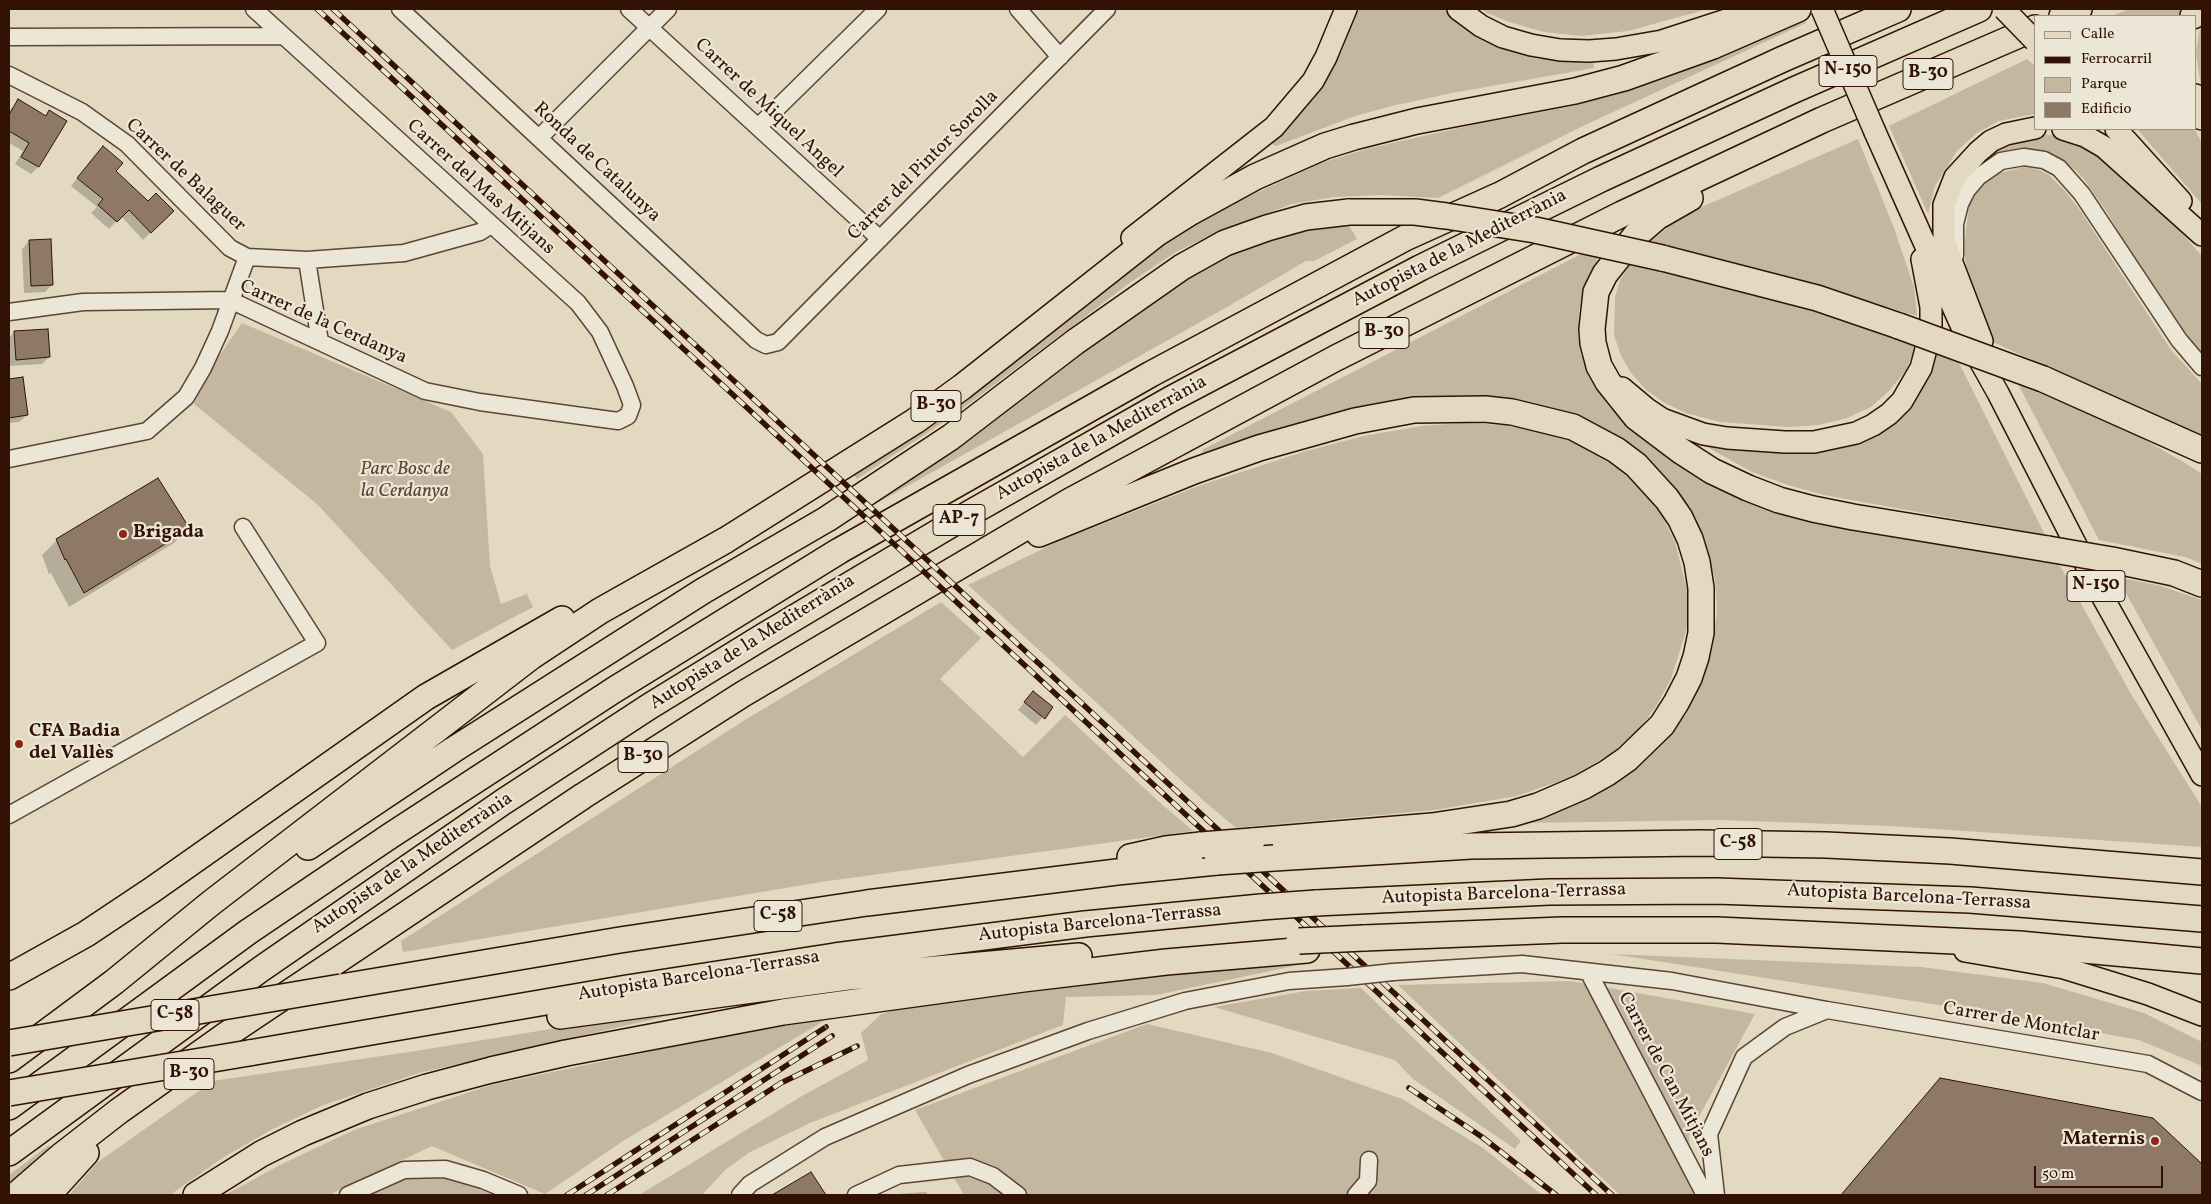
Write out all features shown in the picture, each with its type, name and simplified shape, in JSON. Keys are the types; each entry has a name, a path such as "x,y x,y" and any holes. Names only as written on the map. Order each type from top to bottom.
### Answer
{"highway":[{"name":"B-30","path":"9,1060 114,982 212,902 532,656 600,611 726,540 915,421 1156,234 1225,192 1289,161 1332,144 1389,127 1575,90 1624,78 1704,49 1798,9"},
{"name":"Autopista de la Mediterrània","path":"9,1107 248,932 390,836 614,690 840,551 1142,379 1407,237 1500,195 1600,143 1783,59 1898,9"},
{"name":"Autopista de la Mediterrània","path":"9,1153 261,968 503,802 658,701 866,574 964,517 1171,399 1420,268 1618,170 1979,9"},
{"path":"2064,15 2079,9"},
{"name":"B-30","path":"48,1195 93,1146 125,1120 234,1043 337,960 583,796 735,699 1070,501 1336,358 1614,218 1822,120 2034,28"},
{"path":"2196,100 2202,117"},
{"path":"1822,120 1657,217 1636,234 1605,274 1596,292 1593,310 1593,343 1600,366 1608,382 1636,417 1681,451 1712,471 1748,488 1813,509 2112,560 2174,573 2202,584"},
{"path":"114,982 453,750 704,591 826,519 950,437 1075,342 1182,267 1225,243 1306,217 1349,212 1407,212 1446,216 1543,232 1662,258 1817,298 2043,379 2202,450"},
{"path":"958,567 1185,474 1259,448 1355,421 1414,410 1450,408 1494,410 1543,418 1573,427 1616,450 1636,465 1667,499 1680,518 1690,539 1697,562 1701,588 1701,633 1696,657 1676,703 1662,725 1627,758 1607,773 1582,787 1538,806 1511,814 1432,826 1252,841 1209,854"},
{"path":"2159,431 2202,460"},
{"path":"9,977 86,934 152,890 426,697 555,623 787,500"},
{"name":"C-58","path":"9,1043 629,938 867,902 993,886 1209,854 1274,858 1481,846 1701,843 1960,852 2202,872"},
{"name":"Autopista Barcelona-Terrassa","path":"9,1092 305,1044 618,989 835,956 1085,924 1261,907 1550,892 1716,891 1970,900 2202,919"},
{"path":"305,1044 400,1040 717,993 917,969 1501,932 1624,929 1804,933 2019,944 2202,961"},
{"path":"196,1195 261,1154 303,1133 368,1106 436,1084 547,1058 719,1024 854,1002 1023,978 1303,945"},
{"path":"16,1195 61,1156 119,1111 226,1035 337,960"}],"main road":[{"path":"1016,344 1045,307 1274,127 1313,81 1326,57 1346,9"},
{"path":"1458,9 1481,26 1503,37 1530,45 1560,50 1589,51 1616,49 1662,41 1760,9"},
{"name":"N-150","path":"1822,9 1910,213 1966,336 1998,393 2101,594 2202,775"},
{"path":"2004,9 2034,40"},
{"path":"1998,393 1980,333 1948,256 1943,220 1948,192 1964,165 1991,141 2006,134 2034,128"},
{"path":"2067,130 2085,136 2104,147 2202,235"},
{"path":"2117,130 2202,226"},
{"path":"1593,343 1604,365 1631,397 1662,419 1682,427 1727,438 1785,442 1814,442 1856,433 1873,425 1889,414 1902,401 1917,376 1927,351 1931,330 1931,307 1926,275 1910,213"},
{"path":"1804,933 1966,951 2064,968 2148,994 2202,1016"}],"street":[{"name":"Carrer del Mas Mitjans","path":"254,9 578,303 600,332 632,405 628,416 618,421"},
{"name":"Ronda de Catalunya","path":"400,9 756,340 766,345"},
{"name":"Carrer de Miquel Angel","path":"630,9 880,239"},
{"path":"538,138 668,9"},
{"path":"758,127 878,9"},
{"path":"1018,9 1060,57"},
{"name":"Carrer del Pintor Sorolla","path":"766,345 778,342 1108,9"},
{"path":"9,37 283,36"},
{"name":"Carrer de Balaguer","path":"9,75 82,112 127,144 230,248 247,257 307,260 404,254 480,232 491,225"},
{"path":"1969,307 1955,253 1955,224 1960,204 1967,190 1978,177 2001,161 2014,158 2035,158 2059,168 2082,194 2179,340 2202,367"},
{"path":"9,459 147,431 186,397 204,368 220,331 247,257"},
{"path":"307,260 320,342"},
{"name":"Carrer de la Cerdanya","path":"9,312 83,302 230,300 425,391 480,402 618,421"},
{"path":"9,815 317,643 243,527"},
{"name":"Carrer de Montclar","path":"740,1195 750,1184 826,1137 968,1075 1079,1034 1185,1001 1289,981 1393,972 1522,964 1672,981 1827,1010 2148,1064 2202,1092"},
{"name":"Carrer de Can Mitjans","path":"1589,973 1705,1195"},
{"path":"1716,1195 1709,1134 1744,1057 1785,1027 1827,1010"},
{"path":"1356,1195 1368,1181 1369,1160"},
{"path":"856,1195 899,1175 970,1167 993,1176 1018,1195"},
{"path":"348,1195 404,1170 445,1169 483,1180 518,1195"}],"green space":[{"path":"1358,9 1444,9 1468,30 1503,48 1537,59 1593,61 1594,68 1452,93 1392,106 1355,116 1276,146 1271,143 1323,85 1342,51"},
{"path":"1482,9 1708,9 1628,31 1581,36 1544,32 1509,22"},
{"path":"2129,9 2186,9 2183,15 2114,15"},
{"path":"1803,16 1806,23 1585,125 1438,198 1380,195 1334,197 1292,204 1211,235 1176,252 1131,282 929,432 857,479 853,474 1185,229 1224,208 1321,163 1370,148 1477,124 1574,106 1642,85"},
{"path":"2200,27 2202,31 2202,93 2196,53"},
{"path":"2027,59 2034,65 2034,114 1999,121 1977,133 1957,151 1935,186 1928,214 1889,126"},
{"path":"2138,130 2195,130 2202,144 2202,204"},
{"path":"2040,134 2061,136 2095,149 2157,205 2202,256 2202,354 2177,324 2130,252 2108,214 2083,178 2075,170 2051,155 2025,148 2000,153 1979,165 1997,145"},
{"path":"1858,139 1894,228 1914,287 1917,316 1651,241 1697,209"},
{"path":"2023,167 2037,169 2049,175 2064,190 2080,210 2171,350 2202,384 2202,439 2120,399 1990,341 1967,273 1964,249 1969,204 1976,191 1984,182 1997,174"},
{"path":"1347,222 1357,239 1314,261 1306,261 879,502 873,497 1071,356 1206,263 1303,227"},
{"path":"1583,253 1599,257 1583,287 1579,311 1578,333 1581,354 1590,377 1608,405 1632,429 1689,471 1823,524 1880,535 2058,562 2131,694 2202,807 2202,847 1891,826 1719,820 1527,823 1529,819 1605,786 1642,764 1667,740 1687,713 1703,679 1713,646 1717,610 1715,579 1702,533 1676,490 1657,469 1533,406 1271,433 1204,454 1202,450"},
{"path":"1631,263 1789,302 1916,346 1906,370 1890,390 1871,407 1847,418 1819,425 1788,427 1720,422 1686,413 1665,403 1646,390 1631,373 1621,356 1614,335 1615,297 1620,280"},
{"name":"Parc Bosc de la Cerdanya","path":"242,323 451,412 483,454 490,566 501,604 527,594 533,607 452,650 317,504 194,404 209,356 217,359"},
{"path":"1937,354 1958,361 2045,535 1824,495 1752,472 1698,442 1755,451 1786,453 1817,451 1868,440 1888,428 1904,413 1928,378"},
{"path":"2018,384 2129,431 2202,474 2202,564 2185,557 2099,540"},
{"path":"1463,423 1501,425 1537,431 1566,439 1594,452 1622,471 1646,495 1662,516 1675,542 1688,594 1687,628 1671,679 1657,705 1640,728 1612,753 1571,777 1517,796 1435,810 1236,828 1205,802 968,585 1057,542 1201,485 1303,452 1363,436 1421,426"},
{"path":"2117,577 2161,586 2202,600 2202,730"},
{"path":"941,602 981,638 940,679 1023,757 1065,715 1193,831 821,882 403,952 401,941 745,720"},
{"path":"1611,954 1921,967 2043,983 2144,1013 2202,1042 2202,1066 2139,1040 1990,1013"},
{"path":"1299,965 1156,995 1066,997 1063,1025 810,1123 750,1152 725,1170 702,1195 639,1195 802,1096 868,1060 861,1033 880,1015 896,1009 1107,979"},
{"path":"1570,981 1755,1014 1689,1135 1693,1195 1620,1195 1398,985"},
{"path":"1361,988 1521,1141 1515,1149 1413,1079 1395,1060 1214,1007 1306,991"},
{"path":"710,1003 711,1006 419,1073 321,1106 271,1130 224,1157 170,1195 69,1195 98,1162 213,1081 422,1050"},
{"path":"829,1018 623,1141 545,1194 432,1146 329,1195 225,1195 280,1165 354,1130 491,1085 704,1040"},
{"path":"1147,1024 1272,1053 1402,1099 1483,1148 1542,1195 964,1195 915,1110"},
{"path":"49,1145 53,1152 9,1189 9,1175"},
{"path":"415,1175 451,1179 495,1195 373,1195"}],"building":[{"path":"18,99 46,116 49,110 67,121 39,167 21,157 29,143 9,131 9,115"},
{"path":"103,146 123,163 116,171 148,201 156,193 174,211 151,233 129,210 117,222 98,205 103,199 77,178"},
{"path":"51,239 53,285 31,286 29,240"},
{"path":"48,329 50,357 16,360 14,331"},
{"path":"23,377 28,415 9,418 9,379"},
{"name":"Brigada","path":"158,478 190,529 84,593 65,560 56,539"},
{"path":"1033,691 1053,707 1045,719 1024,702"},
{"path":"1940,1078 2153,1118 2202,1164 2202,1195 1841,1195"},
{"path":"811,1172 826,1195 772,1195"}],"railway":[{"path":"317,9 1596,1195"},
{"path":"333,9 1612,1195"},
{"path":"567,1195 826,1027"},
{"path":"586,1195 832,1036"},
{"path":"607,1195 781,1083 857,1046"},
{"path":"1409,1088 1482,1137 1556,1195"}],"place":[{"name":"Brigada","path":"123,534"},
{"name":"CFA Badia del Vallès","path":"19,744"},
{"name":"Maternis","path":"2155,1141"}]}
